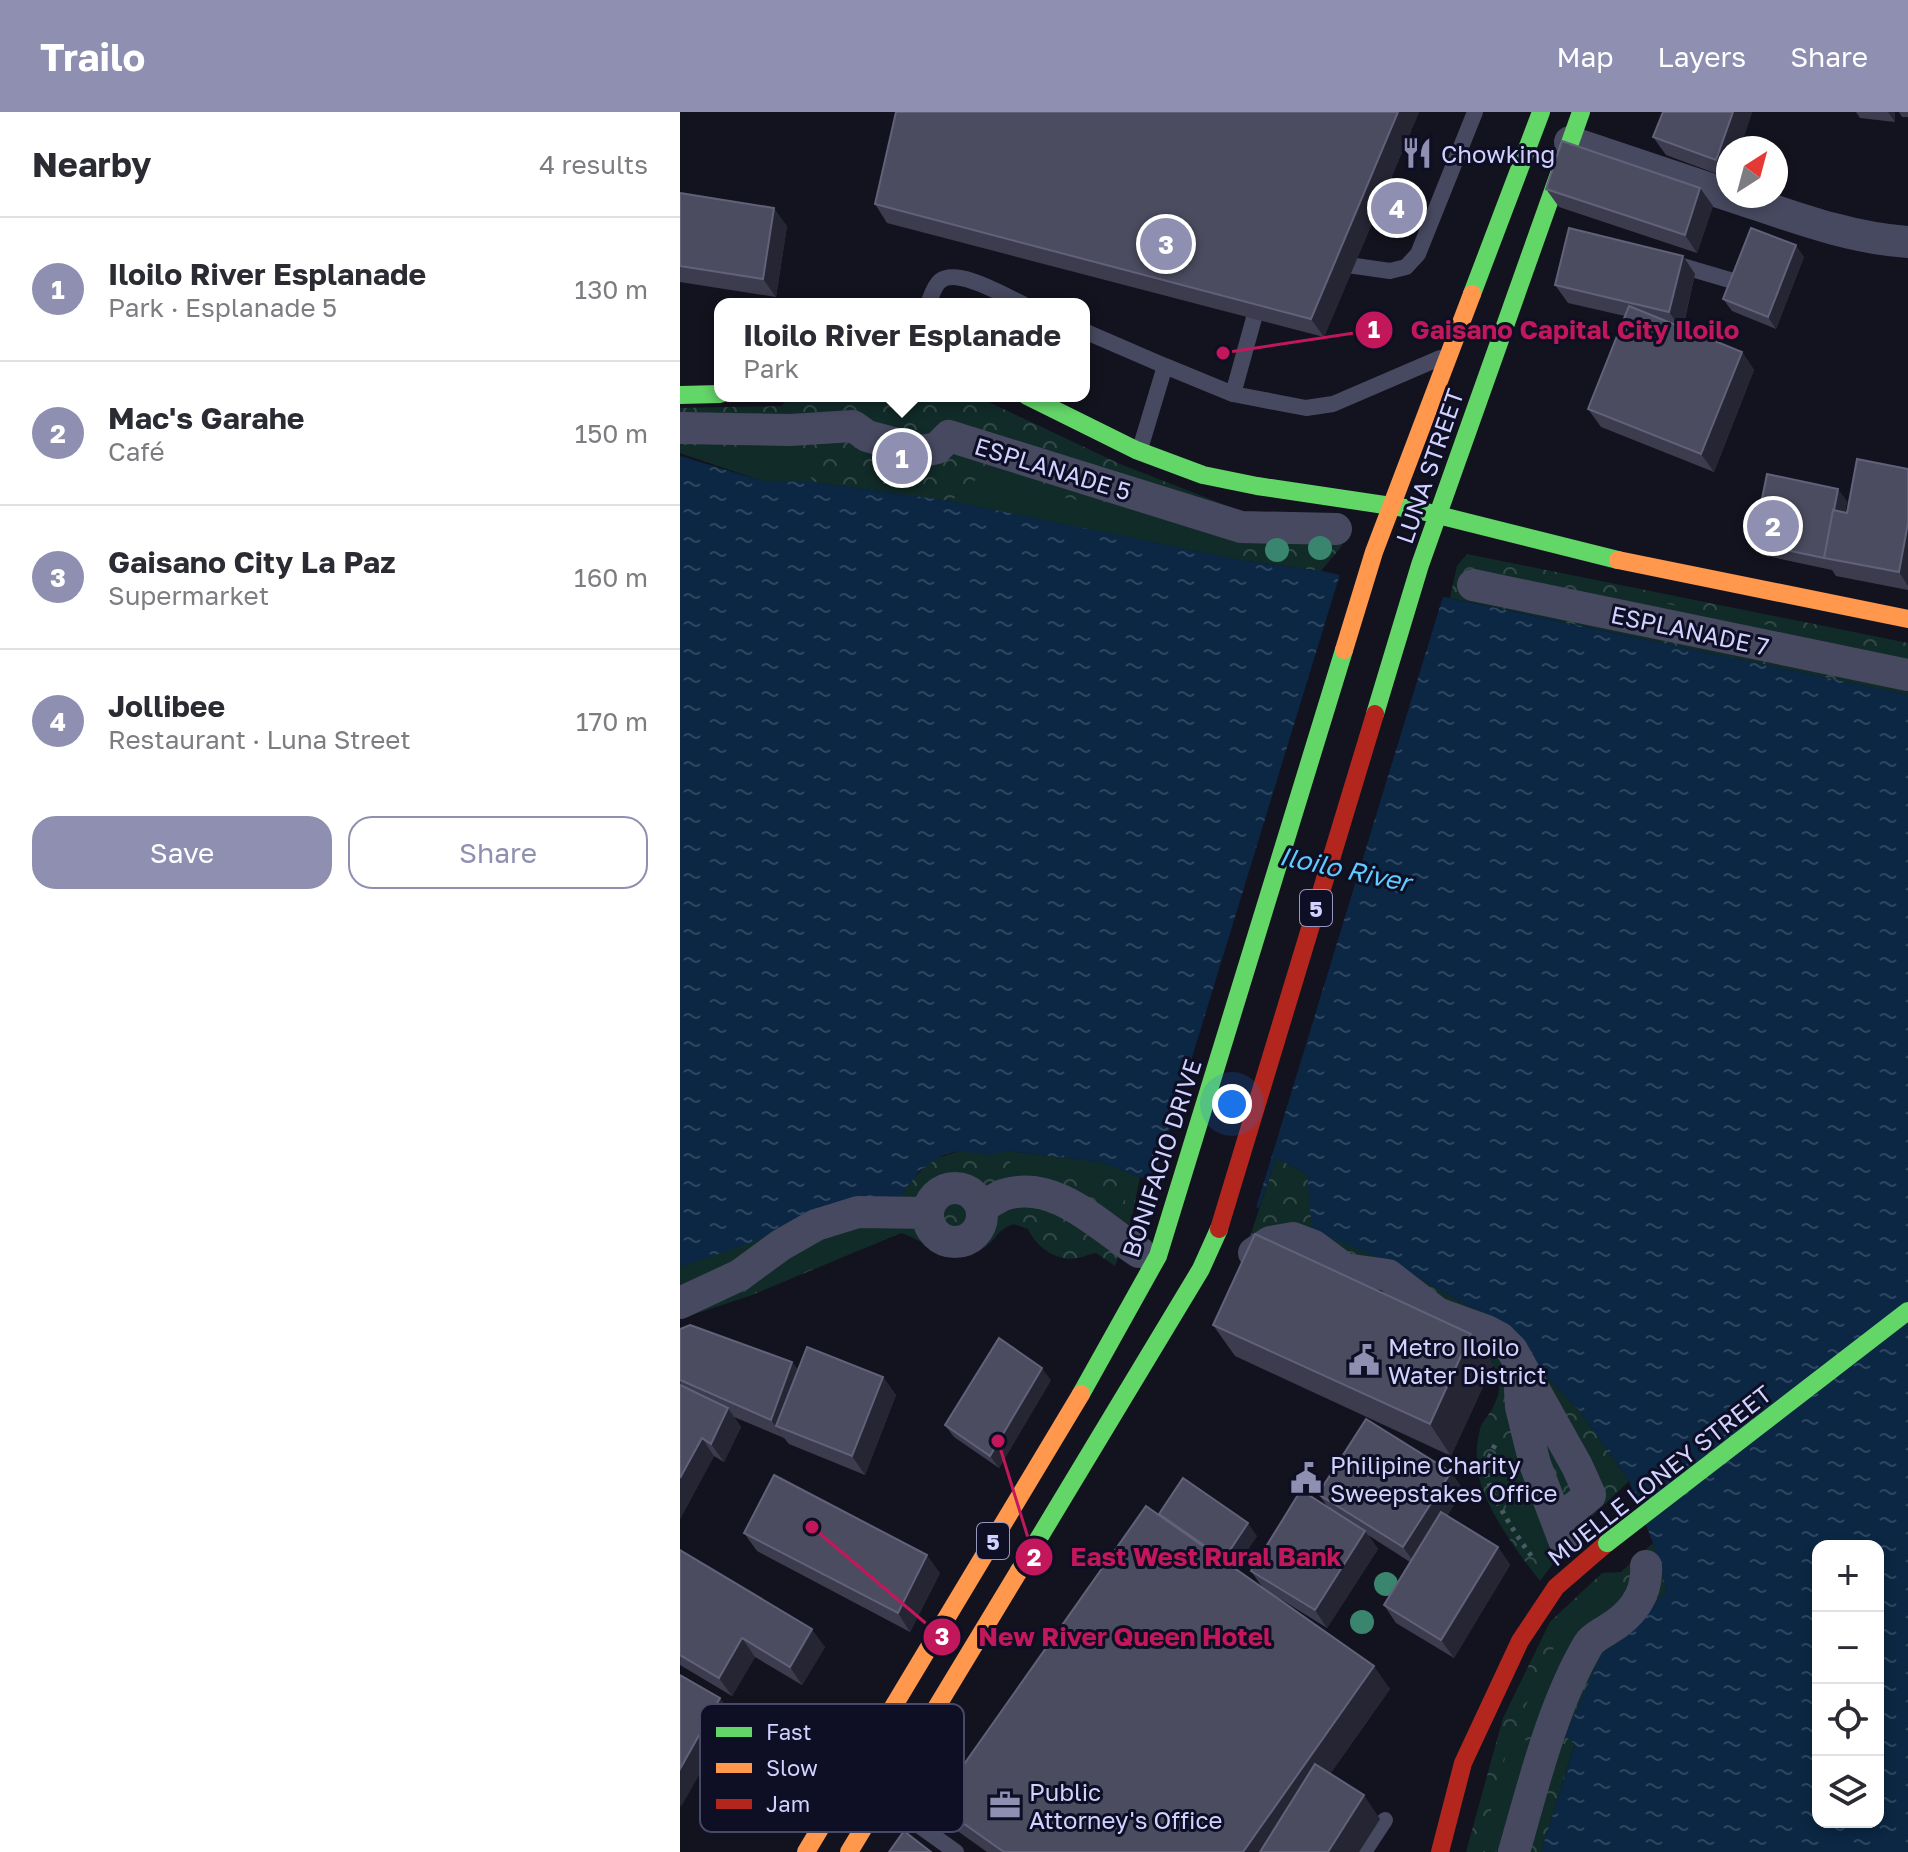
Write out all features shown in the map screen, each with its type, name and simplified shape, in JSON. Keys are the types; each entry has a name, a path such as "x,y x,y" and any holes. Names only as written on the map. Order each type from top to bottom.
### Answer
{"main road":[{"name":"LUNA STREET","path":"1374,552 1541,112"},
{"name":"LUNA STREET","path":"938,1704 1195,1280 1216,1239 1436,515 1548,227 1581,112"},
{"path":"680,395 714,395"},
{"path":"1039,402 1139,450 1202,474 1242,483 1391,504 1661,570 1908,619"},
{"name":"BONIFACIO DRIVE","path":"895,1704 1090,1379 1158,1256 1374,552"},
{"name":"MUELLE LONEY STREET","path":"1440,1852 1463,1763 1520,1641 1556,1587 1607,1543 1908,1311"},
{"name":"BONIFACIO DRIVE","path":"806,1852 818,1832"},
{"name":"5","path":"849,1852 861,1832"}],"street":[{"path":"1570,142 1716,191"},
{"path":"1766,208 1861,236 1908,242"},
{"name":"ESPLANADE 5","path":"680,428 774,431 853,426 867,436 923,451 937,448 949,436 1241,527 1336,529"},
{"name":"ESPLANADE 7","path":"1473,585 1908,675"},
{"path":"680,1303 740,1275 781,1245 816,1225 858,1212 927,1213 928,1222 937,1237 954,1243 963,1242 977,1232 983,1216 981,1208 1004,1195 1036,1193 1062,1200 1082,1210 1139,1252"},
{"path":"1254,1253 1270,1242 1293,1238 1314,1246 1345,1269 1388,1275 1437,1313 1500,1338 1512,1350 1590,1495 1562,1532 1535,1464 1521,1407 1518,1363"},
{"path":"1514,1852 1549,1731 1590,1641 1621,1622 1645,1579"}],"lane":[{"path":"1324,261 1390,271 1406,267 1418,254 1475,112"},
{"path":"1657,259 1733,281"},
{"path":"931,298 937,283 947,277 963,278 1009,298"},
{"path":"1233,394 1264,287"},
{"path":"1090,334 1233,394 1306,408 1333,404 1448,355"},
{"path":"1139,450 1165,366"},
{"path":"1364,1852 1385,1820"},
{"path":"928,1832 956,1852"}],"green space":[{"path":"785,402 989,402 1120,464 1243,512 1322,513 1351,524 1341,547 1321,571 1240,560 951,501 813,482 763,481 680,453 680,408 782,406"},
{"path":"794,443 813,482 763,481 680,453 680,445 735,447"},
{"path":"992,466 1044,493 1188,524 1240,560 951,501"},
{"path":"1467,554 1908,643 1908,695 1450,598 1457,566"},
{"path":"1621,594 1908,655 1908,668 1618,610"},
{"path":"960,1151 991,1154 1007,1151 1140,1177 1131,1221 1115,1266 1096,1253 1080,1258 1062,1258 1042,1247 1028,1229 1014,1224 1000,1232 985,1247 962,1256 942,1252 901,1233 752,1295 680,1319 680,1267 911,1181 931,1160"},
{"path":"1003,1152 1101,1162 1140,1177 1126,1236 1125,1198 1117,1182 1106,1175 1078,1174 1022,1189 1017,1172"},
{"path":"1276,1158 1307,1174 1392,1263 1490,1318 1579,1410 1629,1481 1580,1528 1540,1581 1498,1520 1478,1475 1479,1432 1499,1390 1498,1376 1492,1363 1481,1352 1250,1237"},
{"path":"908,1225 914,1237 901,1233 731,1302 804,1247 844,1229"},
{"path":"785,1227 775,1237 680,1294 680,1267 753,1242"},
{"path":"1515,1434 1558,1538 1537,1554 1504,1502 1494,1471 1500,1446"},
{"path":"1653,1543 1667,1590 1634,1628 1575,1743 1541,1852 1466,1852 1503,1718 1550,1622 1602,1573 1621,1572"},
{"path":"1611,1586 1627,1586 1545,1718 1524,1709 1564,1627"},
{"path":"1511,1736 1535,1743 1504,1852 1480,1851"}],"water":[{"name":"Iloilo River","path":"680,456 763,481 813,482 951,501 1240,560 1321,571 1908,695 1908,1852 1541,1852 1575,1744 1565,1736 1601,1655 1634,1628 1667,1590 1653,1543 1629,1481 1579,1410 1490,1318 1392,1263 1312,1230 1307,1174 1276,1158 1259,1208 1140,1177 1101,1162 1007,1151 991,1155 960,1151 945,1154 920,1170 899,1199 785,1227 753,1242 680,1267"}],"pier":[{"path":"1341,571 1444,593 1255,1211 1153,1185"}],"building":[{"path":"896,112 1398,112 1311,319 875,204"},
{"path":"1663,112 1733,112 1724,136 1716,136 1716,160 1653,137"},
{"path":"1562,141 1700,188 1685,235 1546,189"},
{"path":"680,193 774,208 763,279 680,266"},
{"path":"1569,228 1683,256 1669,312 1555,285"},
{"path":"1751,228 1796,245 1768,317 1723,299"},
{"path":"1629,306 1742,352 1701,454 1588,409"},
{"path":"1857,459 1908,469 1908,523 1899,572 1824,558 1833,510 1847,513"},
{"path":"1767,474 1838,489 1824,558 1753,543"},
{"name":"Metro Iloilo Water District","path":"1255,1234 1471,1334 1430,1424 1213,1325"},
{"path":"690,1325 792,1362 771,1420 680,1380 680,1329"},
{"path":"999,1338 1042,1368 990,1456 945,1425"},
{"path":"807,1347 883,1377 852,1456 776,1426"},
{"path":"680,1385 728,1408 711,1444 702,1438 680,1478"},
{"path":"1366,1419 1451,1472 1403,1547 1318,1494"},
{"path":"774,1475 927,1555 898,1613 744,1533"},
{"path":"1183,1478 1248,1523 1224,1559 1159,1514"},
{"path":"1301,1490 1365,1531 1315,1610 1251,1571"},
{"path":"1146,1506 1374,1666 1243,1852 1004,1852 964,1824 964,1764"},
{"path":"1441,1512 1498,1547 1441,1640 1384,1605"},
{"path":"680,1550 812,1629 790,1667 742,1638 719,1678 680,1655"},
{"path":"680,1675 720,1698 717,1704 700,1704 700,1734 680,1769"},
{"path":"1315,1764 1364,1795 1328,1852 1260,1852"},
{"path":"905,1832 931,1852 889,1852"}],"traffic: fast":[{"path":"1472,294 1541,112"},
{"path":"1375,714 1420,565 1581,112"},
{"path":"680,395 714,394"},
{"path":"1039,402 1136,450 1203,475 1418,510 1618,560"},
{"path":"1081,1394 1158,1256 1344,650"},
{"path":"1019,1571 1201,1269 1219,1229"},
{"path":"1607,1543 1908,1311"}],"traffic: slow":[{"path":"1344,650 1374,552 1472,294"},
{"path":"1618,560 1908,619"},
{"path":"895,1704 1081,1394"},
{"path":"939,1704 1019,1571"},
{"path":"806,1852 818,1832"},
{"path":"849,1852 861,1832"}],"traffic: jam":[{"path":"1219,1229 1375,714"},
{"path":"1440,1852 1463,1763 1520,1641 1556,1587 1607,1543"}],"place":[{"name":"Chowking","path":"1417,153"},
{"name":"Jollibee","path":"1397,208"},
{"name":"Gaisano City La Paz","path":"1166,244"},
{"name":"Gaisano Capital City Iloilo","path":"1223,353"},
{"name":"Iloilo River Esplanade","path":"902,458"},
{"name":"Mac's Garahe","path":"1773,526"},
{"name":"Metro Iloilo Water District","path":"1364,1360"},
{"name":"East West Rural Bank","path":"998,1441"},
{"name":"Philipine Charity Sweepstakes Office","path":"1306,1478"},
{"name":"New River Queen Hotel","path":"812,1527"},
{"name":"Public Attorney's Office","path":"1005,1805"}]}
